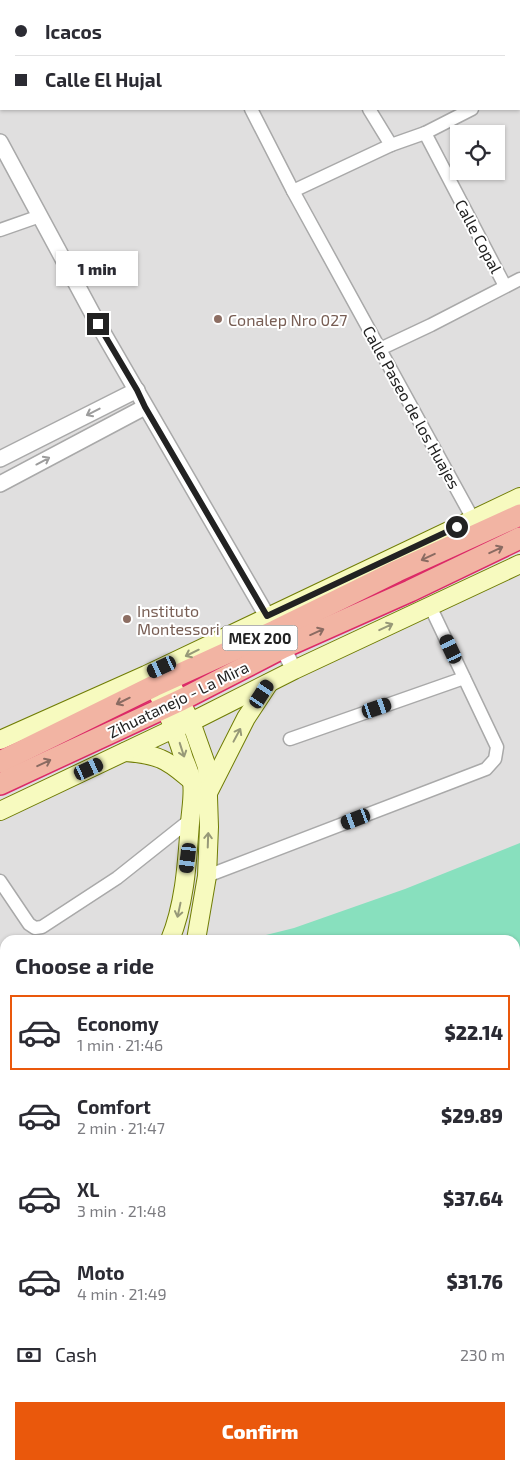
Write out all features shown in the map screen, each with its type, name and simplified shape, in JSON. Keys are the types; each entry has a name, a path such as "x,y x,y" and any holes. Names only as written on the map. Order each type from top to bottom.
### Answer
{"highway":[{"name":"Zihuatanejo - La Mira","path":"0,784 173,704 275,632 394,564 520,514"},
{"name":"Zihuatanejo - La Mira","path":"0,762 158,677 275,632 410,591 520,538"}],"main road":[{"path":"394,564 473,519 520,497"},
{"path":"0,811 191,722 294,670 520,564"},
{"path":"0,740 158,677 173,704 191,722 207,767 209,827 207,876 197,935"},
{"path":"208,794 246,718 269,683"},
{"path":"172,935 177,921 188,858 192,797 192,780 175,728 173,704"},
{"path":"125,752 160,758 192,780"}],"street":[{"name":"Calle Paseo de los Huajes","path":"252,110 293,191 473,519"},
{"path":"370,110 391,145"},
{"path":"293,191 391,145 425,133 470,110"},
{"name":"Calle Copal","path":"425,133 505,286"},
{"path":"0,142 98,324 275,632 294,670"},
{"path":"0,230 40,216"},
{"path":"380,350 431,326 520,279"},
{"path":"0,459 137,390"},
{"path":"0,484 145,407"},
{"path":"207,876 486,769 495,759 497,747 430,606"},
{"path":"290,738 464,678"},
{"path":"0,881 29,924 35,928 42,927 117,878 190,820"}],"shaded area":[{"path":"0,110 520,110 520,935 0,935"}],"green space":[{"path":"520,843 520,935 266,935 294,928 405,889"}],"place":[{"name":"Conalep Nro 027","path":"218,319"},
{"name":"Instituto Montessori","path":"127,619"}],"route":[{"path":"98,324 267,616 457,527"}]}
